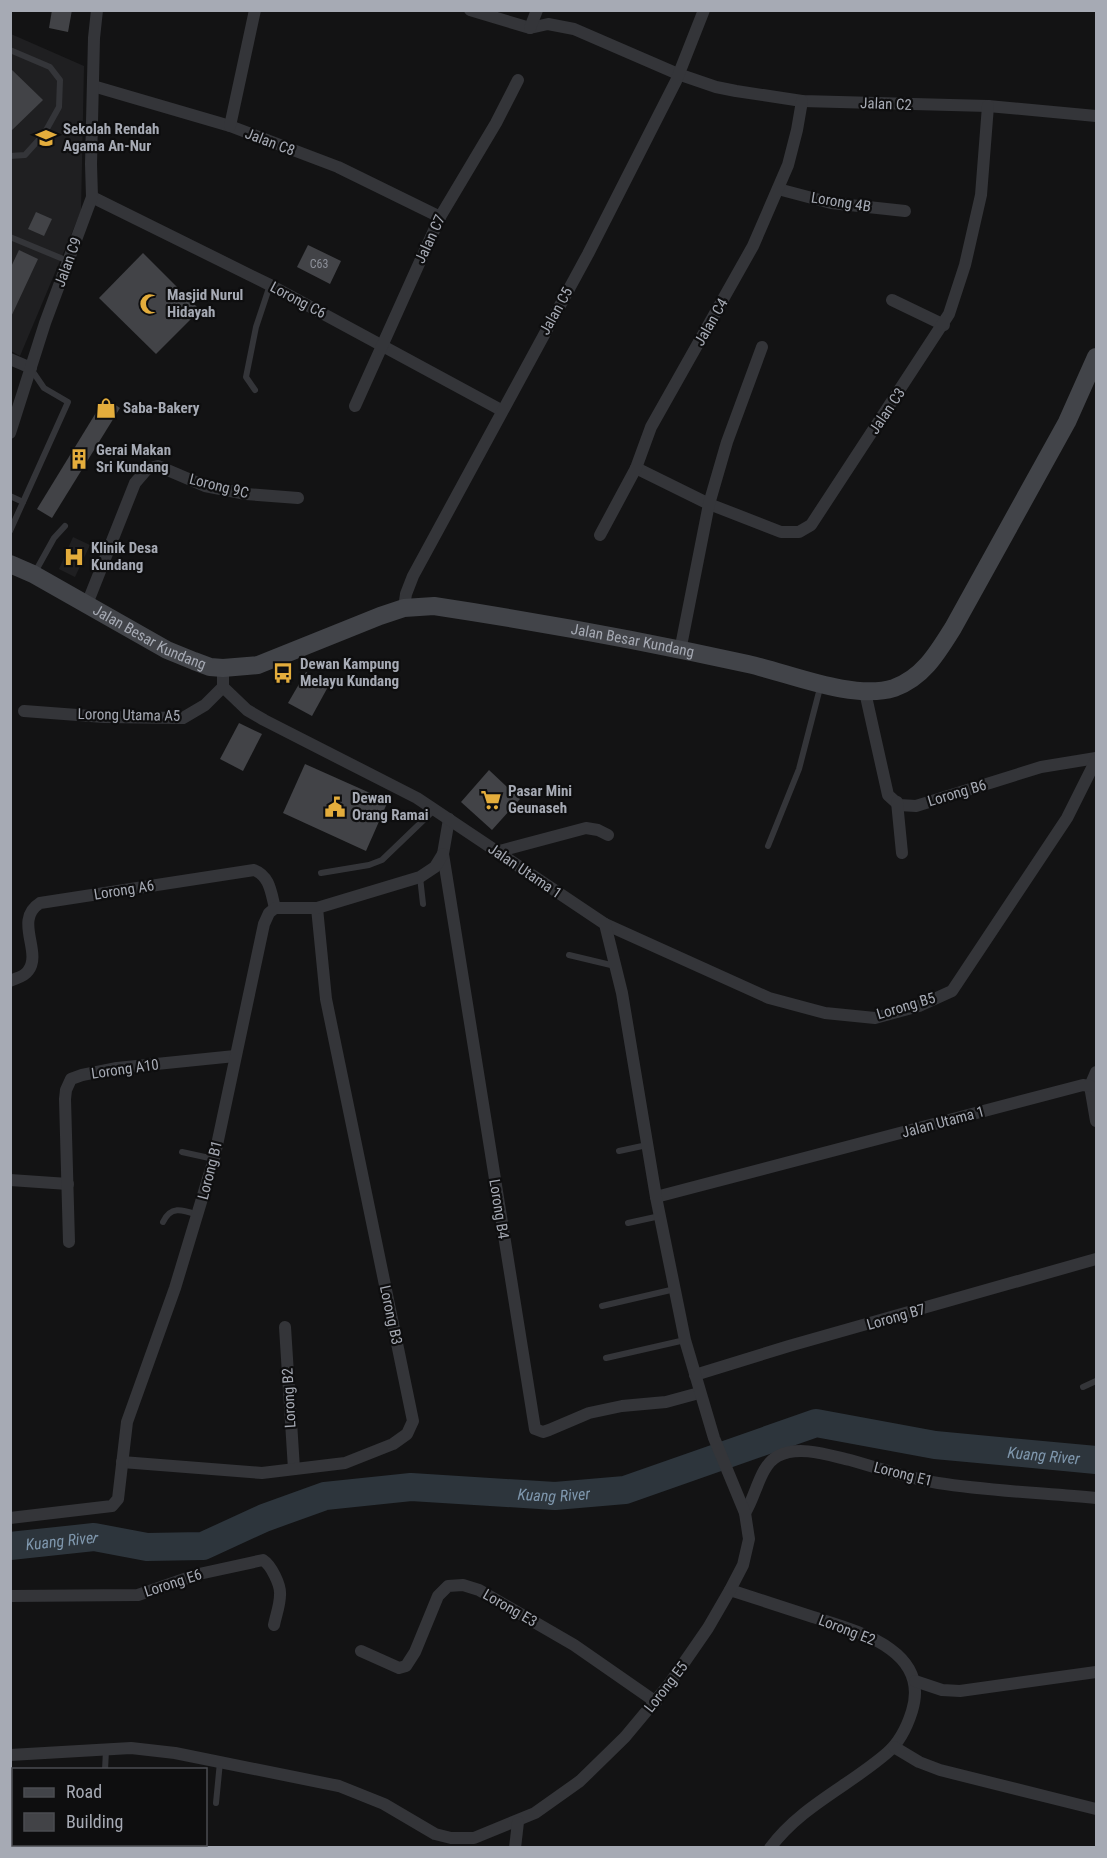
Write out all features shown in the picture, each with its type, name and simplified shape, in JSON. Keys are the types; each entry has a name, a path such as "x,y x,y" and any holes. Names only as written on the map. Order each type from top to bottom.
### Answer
{"main road":[{"name":"Jalan Besar Kundang","path":"10,564 33,574 167,650 210,667 223,669 258,665 404,608 434,606 750,664 821,684 865,692 893,688 915,678 933,659 953,628 1067,422 1096,357"}],"street":[{"name":"Jalan C9","path":"10,433 45,323 92,197 94,38 97,10"},
{"path":"230,126 255,10"},
{"path":"470,10 530,28 537,10"},
{"name":"Jalan C5","path":"404,608 406,594 413,576 501,410 588,254 678,74 704,10"},
{"name":"Jalan C2","path":"530,28 548,24 574,29 678,74 726,89 802,101 988,106 1096,116"},
{"name":"Jalan C7","path":"354,406 440,217 496,123 518,80"},
{"name":"Jalan C8","path":"93,86 230,126 338,167 440,217"},
{"name":"Jalan C4","path":"600,535 636,468 651,427 753,246 788,165 798,130 802,101"},
{"name":"Jalan C3","path":"636,468 709,504 780,532 800,532 811,525 944,325 966,265 981,195 988,106"},
{"name":"Lorong 4B","path":"778,189 831,204 904,211"},
{"name":"Lorong C6","path":"92,197 270,285 501,410"},
{"path":"892,300 944,325"},
{"path":"680,651 709,504 727,442 762,347"},
{"path":"10,359 31,368"},
{"name":"Lorong 9C","path":"87,604 135,483 147,469 158,466 205,486 246,494 298,498"},
{"path":"223,669 223,687"},
{"name":"Lorong Utama A5","path":"24,711 104,717 183,718 205,705 223,687"},
{"name":"Jalan Utama 1","path":"223,687 247,710 264,720 358,767 449,819 605,924"},
{"path":"865,692 888,795 897,802 902,853"},
{"name":"Lorong B6","path":"897,802 916,806 1041,767 1096,759"},
{"name":"Lorong B5","path":"605,924 769,998 825,1013 875,1018 919,1006 952,992 1067,818 1096,759"},
{"name":"Lorong B4","path":"449,819 443,854 535,1429 543,1432 589,1413 622,1406 666,1402 699,1393"},
{"path":"496,852 586,828 608,835"},
{"path":"275,908 317,908 420,877 435,867 443,854"},
{"name":"Lorong A6","path":"10,981 29,971 32,962 28,916 40,903 254,870 262,873 267,879 275,908"},
{"name":"Lorong B1","path":"10,1518 112,1506 118,1499 127,1422 175,1288 198,1215 214,1159 264,924 269,913 275,908"},
{"name":"Lorong B3","path":"122,1462 262,1473 345,1463 393,1444 407,1434 413,1420 326,999 317,908"},
{"path":"605,924 627,1021 656,1197 685,1340 699,1393"},
{"name":"Lorong A10","path":"69,1242 65,1099 70,1080 82,1075 117,1068 235,1056"},
{"path":"1096,1072 1090,1086 1096,1120"},
{"name":"Jalan Utama 1","path":"656,1197 1083,1085 1090,1086"},
{"path":"10,1180 68,1184"},
{"name":"Lorong B7","path":"695,1376 1096,1259"},
{"name":"Lorong B2","path":"285,1327 294,1469"},
{"name":"Lorong E5","path":"10,1755 106,1749 150,1749 220,1762 339,1786 384,1804 435,1834 451,1838 474,1838 518,1822 554,1802 580,1781 602,1761 656,1702 691,1653 730,1590 747,1553 749,1539 745,1513 714,1438 699,1393"},
{"name":"Lorong E1","path":"745,1513 752,1503 760,1478 772,1459 781,1454 797,1451 829,1455 936,1483 1096,1498"},
{"name":"Lorong E6","path":"10,1596 138,1595 199,1574 263,1560 268,1563 280,1589 274,1625"},
{"name":"Lorong E3","path":"361,1651 399,1668 406,1666 415,1652 438,1596 448,1586 463,1585 479,1590 574,1645 656,1702"},
{"name":"Lorong E2","path":"730,1590 874,1638 900,1656 915,1681"},
{"path":"770,1848 804,1812 894,1747 908,1723 915,1703 915,1681 942,1690 960,1691 1096,1672"},
{"path":"894,1747 920,1762 956,1775 1096,1809"},
{"path":"515,1848 518,1822"}],"lane":[{"path":"10,50 50,67 60,80 59,107 44,134 25,155 10,156"},
{"path":"10,237 68,261"},
{"path":"255,390 246,377 256,327 270,285"},
{"path":"10,531 68,402 44,388 31,368"},
{"path":"10,496 23,502"},
{"path":"33,574 54,538 65,526"},
{"path":"768,846 799,769 821,684"},
{"path":"321,873 369,865 382,860 434,810"},
{"path":"420,877 423,904"},
{"path":"569,955 616,966"},
{"path":"619,1151 647,1145"},
{"path":"182,1152 214,1159"},
{"path":"163,1222 169,1212 177,1209 198,1215"},
{"path":"628,1223 660,1216"},
{"path":"602,1306 675,1289"},
{"path":"606,1358 685,1340"},
{"path":"1083,1387 1096,1381"},
{"path":"105,1768 106,1749"},
{"path":"216,1803 220,1762"}],"shaded area":[{"name":"Sekolah Rendah Agama An-Nur","path":"11,34 84,66 81,211 20,356 11,351"},
{"name":"Klinik Desa Kundang","path":"73,537 90,545 75,577 59,569"}],"building":[{"path":"52,10 72,10 68,32 49,28"},
{"path":"10,68 43,100 10,132"},
{"path":"36,212 52,219 44,236 28,229"},
{"path":"308,245 341,261 330,284 297,267"},
{"path":"19,250 38,259 10,319 10,269"},
{"name":"Masjid Nurul Hidayah","path":"143,253 200,310 156,354 99,298"},
{"name":"Gerai Makan Sri Kundang","path":"105,398 120,408 52,518 37,509"},
{"path":"306,672 329,685 312,716 288,703"},
{"path":"239,723 262,734 243,771 220,759"},
{"name":"Dewan Orang Ramai","path":"305,764 388,801 366,851 283,813"},
{"name":"Pasar Mini Geunaseh","path":"489,770 520,799 492,830 461,802"}],"waterway":[{"name":"Kuang River","path":"10,1546 94,1537 147,1547 203,1546 264,1518 325,1496 411,1487 555,1496 625,1490 816,1423 935,1445 1096,1460"}],"place":[{"name":"Sekolah Rendah Agama An-Nur","path":"46,138"},
{"name":"Masjid Nurul Hidayah","path":"150,304"},
{"name":"Saba-Bakery","path":"106,408"},
{"name":"Gerai Makan Sri Kundang","path":"79,459"},
{"name":"Klinik Desa Kundang","path":"74,557"},
{"name":"Dewan Kampung Melayu Kundang","path":"283,673"},
{"name":"Pasar Mini Geunaseh","path":"491,800"},
{"name":"Dewan Orang Ramai","path":"335,807"}]}
